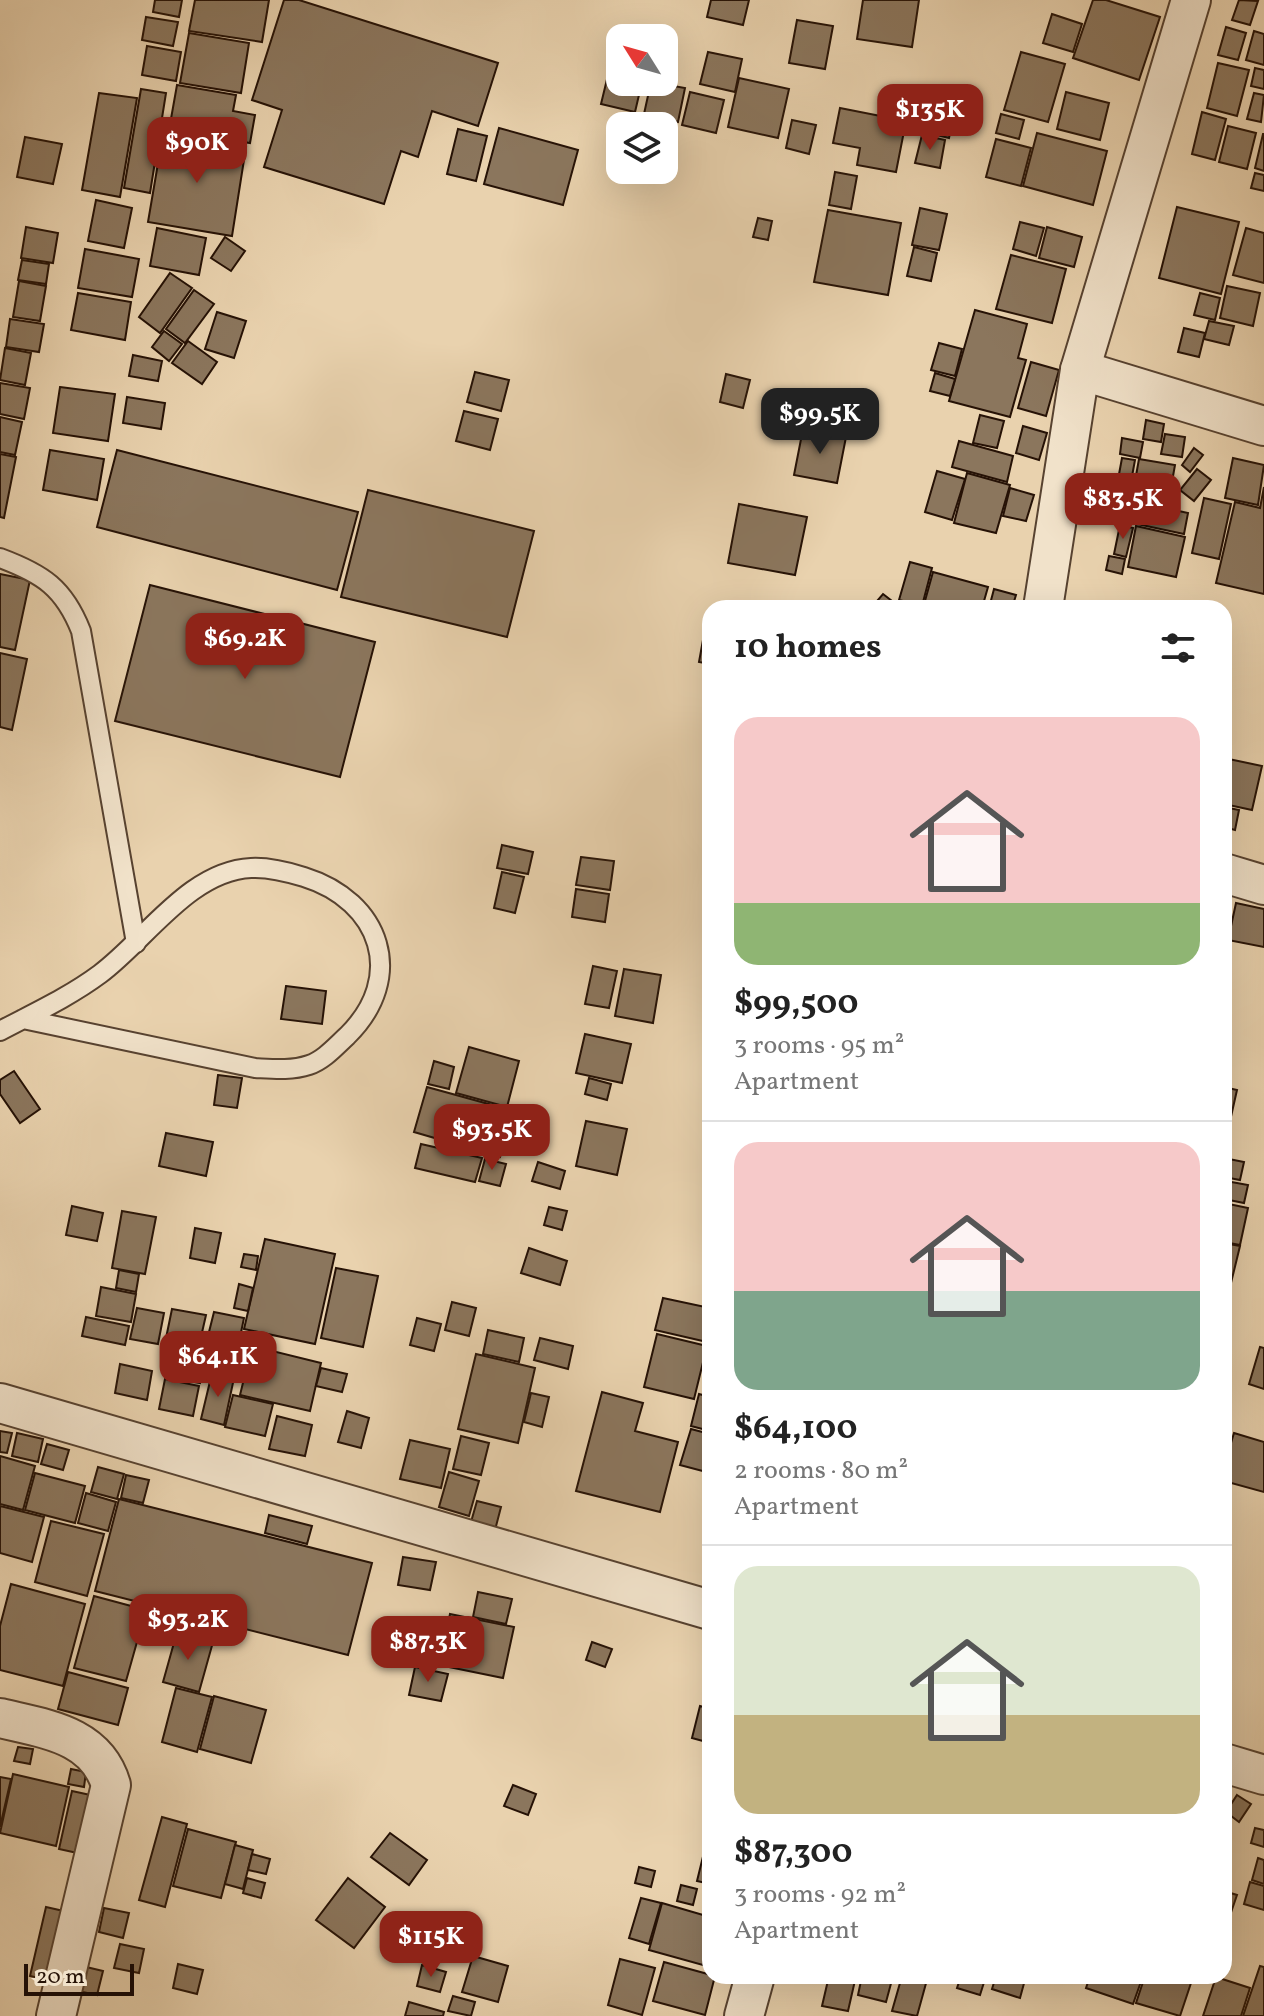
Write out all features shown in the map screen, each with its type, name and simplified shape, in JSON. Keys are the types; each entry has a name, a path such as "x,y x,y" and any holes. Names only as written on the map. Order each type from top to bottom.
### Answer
{"street":[{"path":"1044,600 1080,370 1191,0"},
{"path":"1080,370 1264,426"},
{"path":"1232,875 1264,885"},
{"path":"0,1403 702,1608"},
{"path":"0,1718 68,1734 105,1765 111,1785 56,2016"},
{"path":"1232,1765 1264,1775"},
{"path":"744,2016 753,1984"}],"lane":[{"path":"0,558 42,577 59,590 81,631 136,943"},
{"path":"0,1031 76,991 203,884 224,873 252,867 323,883 349,901 365,918 380,945 381,967 377,990 356,1027 330,1052 311,1064 287,1070 255,1068 23,1019"}],"building":[{"path":"155,0 182,0 179,17 153,12"},
{"path":"195,0 269,0 262,42 189,31"},
{"path":"284,0 299,0 498,63 478,126 432,111 418,157 401,151 384,204 264,167 282,110 252,100"},
{"path":"711,0 749,0 743,25 707,17"},
{"path":"863,0 919,0 912,47 857,39"},
{"path":"1093,0 1106,0 1160,17 1139,80 1073,58"},
{"path":"1239,0 1258,1 1250,25 1232,20"},
{"path":"1052,14 1082,24 1073,52 1043,43"},
{"path":"146,17 178,22 173,46 142,40"},
{"path":"797,20 833,26 825,69 789,63"},
{"path":"1226,27 1246,33 1238,60 1218,55"},
{"path":"1254,31 1264,34 1264,65 1246,60"},
{"path":"189,33 249,43 241,93 180,83"},
{"path":"147,46 181,52 176,81 142,75"},
{"path":"708,52 742,59 735,92 700,84"},
{"path":"1021,52 1065,64 1048,122 1004,110"},
{"path":"1218,63 1249,70 1237,116 1207,108"},
{"path":"1255,68 1264,70 1264,89 1251,86"},
{"path":"739,78 789,89 778,138 728,127"},
{"path":"606,83 606,96 639,96 635,112 601,104"},
{"path":"177,85 236,95 233,111 255,115 250,143 169,130"},
{"path":"678,87 685,88 678,122 678,112 644,112 648,96 678,96"},
{"path":"141,89 166,93 150,193 124,188"},
{"path":"690,92 724,100 716,133 682,125"},
{"path":"1066,92 1109,103 1100,140 1057,129"},
{"path":"99,93 137,98 120,197 82,190"},
{"path":"1254,93 1264,95 1261,122 1247,119"},
{"path":"931,105 955,110 949,138 925,132"},
{"path":"840,108 906,121 896,172 857,165 860,148 833,143"},
{"path":"1202,112 1226,119 1215,160 1192,154"},
{"path":"1001,114 1024,120 1019,139 996,133"},
{"path":"792,120 816,125 809,154 786,148"},
{"path":"1228,126 1256,133 1247,169 1219,162"},
{"path":"499,128 578,150 563,205 484,184"},
{"path":"458,129 487,136 476,181 447,174"},
{"path":"1037,133 1107,151 1093,205 1023,186"},
{"path":"163,134 246,147 232,236 148,222"},
{"path":"1264,134 1264,171 1255,168"},
{"path":"922,135 945,140 940,168 915,163"},
{"path":"25,137 62,144 53,184 17,177"},
{"path":"996,139 1031,148 1021,186 986,177"},
{"path":"835,172 857,176 851,209 829,205"},
{"path":"1255,173 1264,175 1264,191 1251,188"},
{"path":"96,200 132,208 124,248 88,241"},
{"path":"1177,207 1239,222 1221,294 1159,278"},
{"path":"920,208 947,214 939,250 912,245"},
{"path":"828,210 901,223 888,295 814,282"},
{"path":"758,218 772,221 768,240 753,237"},
{"path":"1020,222 1044,228 1036,256 1013,249"},
{"path":"26,227 58,233 53,263 21,258"},
{"path":"1047,227 1082,237 1074,267 1039,258"},
{"path":"157,228 206,238 199,275 150,266"},
{"path":"1246,228 1264,233 1264,283 1233,275"},
{"path":"225,237 245,251 231,271 211,258"},
{"path":"914,247 937,253 931,281 907,276"},
{"path":"85,249 139,259 132,297 78,288"},
{"path":"1011,255 1066,269 1052,323 996,309"},
{"path":"22,260 49,264 46,284 18,280"},
{"path":"170,273 192,288 160,333 139,317"},
{"path":"19,281 46,286 40,321 13,317"},
{"path":"1227,286 1260,293 1253,326 1220,318"},
{"path":"194,290 214,304 185,343 166,329"},
{"path":"78,293 131,302 125,340 71,330"},
{"path":"1200,293 1220,298 1215,320 1194,315"},
{"path":"975,310 1027,324 1018,358 1026,360 1010,417 949,401"},
{"path":"217,312 246,321 234,358 205,349"},
{"path":"10,319 44,324 39,352 6,347"},
{"path":"1209,321 1234,326 1229,345 1204,339"},
{"path":"1184,328 1205,333 1199,357 1178,352"},
{"path":"164,331 182,344 169,361 152,347"},
{"path":"188,341 217,362 202,384 172,363"},
{"path":"939,343 962,349 955,376 931,370"},
{"path":"5,348 31,353 25,385 0,380"},
{"path":"133,355 162,361 158,381 129,376"},
{"path":"1031,362 1059,370 1046,416 1018,408"},
{"path":"475,372 509,380 501,411 467,402"},
{"path":"935,373 955,379 950,396 930,391"},
{"path":"726,374 750,380 743,408 720,402"},
{"path":"0,383 30,388 24,419 0,414"},
{"path":"60,387 115,394 108,441 53,433"},
{"path":"127,397 165,403 161,429 123,423"},
{"path":"464,411 498,419 490,450 456,441"},
{"path":"980,415 1004,421 997,448 973,443"},
{"path":"0,417 22,422 15,455 0,452"},
{"path":"1146,420 1164,424 1161,442 1143,439"},
{"path":"1023,426 1047,433 1039,460 1016,453"},
{"path":"803,429 846,437 837,483 794,475"},
{"path":"1165,434 1185,437 1182,457 1161,454"},
{"path":"1122,438 1143,442 1140,458 1120,454"},
{"path":"959,441 1013,456 1007,482 952,467"},
{"path":"1194,448 1203,455 1190,472 1182,465"},
{"path":"50,450 104,459 97,500 43,490"},
{"path":"117,450 358,512 337,590 97,527"},
{"path":"0,454 16,457 4,518 0,517"},
{"path":"1122,458 1135,460 1128,498 1115,496"},
{"path":"1233,458 1264,465 1258,505 1225,498"},
{"path":"1139,459 1175,465 1168,504 1132,498"},
{"path":"1197,469 1211,480 1194,501 1180,490"},
{"path":"937,471 965,479 952,520 925,512"},
{"path":"967,473 1010,485 996,533 954,523"},
{"path":"1264,487 1264,594 1216,583 1235,502 1260,508"},
{"path":"1010,488 1034,495 1026,521 1003,516"},
{"path":"368,490 534,531 507,637 341,597"},
{"path":"1204,498 1231,504 1219,559 1192,553"},
{"path":"1113,499 1136,503 1132,523 1109,518"},
{"path":"1142,503 1188,513 1184,534 1137,524"},
{"path":"739,504 807,517 795,575 728,563"},
{"path":"1120,525 1133,528 1126,557 1114,554"},
{"path":"1136,526 1185,537 1176,577 1128,567"},
{"path":"1109,556 1125,559 1122,574 1106,570"},
{"path":"910,562 932,568 924,600 899,600"},
{"path":"933,572 988,587 984,600 925,600"},
{"path":"0,574 30,580 15,650 0,647"},
{"path":"150,585 375,642 340,777 115,721"},
{"path":"994,589 1016,595 1014,600 991,600"},
{"path":"0,653 27,659 12,730 0,727"},
{"path":"1232,760 1262,766 1252,810 1232,806"},
{"path":"1232,809 1239,810 1235,830 1232,829"},
{"path":"502,845 533,852 528,874 497,868"},
{"path":"581,857 614,861 610,890 576,885"},
{"path":"502,872 524,877 515,913 494,908"},
{"path":"576,889 609,894 605,922 572,917"},
{"path":"1236,903 1264,909 1264,947 1232,941"},
{"path":"593,966 617,971 609,1008 585,1004"},
{"path":"624,969 661,975 653,1023 615,1016"},
{"path":"286,986 326,991 322,1024 281,1019"},
{"path":"585,1034 631,1044 622,1083 576,1073"},
{"path":"469,1047 519,1061 507,1107 456,1093"},
{"path":"434,1061 454,1067 449,1089 428,1084"},
{"path":"14,1071 40,1109 20,1123 0,1094 0,1080"},
{"path":"218,1075 242,1078 237,1108 214,1105"},
{"path":"589,1078 611,1084 607,1100 585,1094"},
{"path":"427,1087 514,1111 500,1157 414,1132"},
{"path":"1232,1089 1237,1090 1232,1112"},
{"path":"586,1121 627,1129 617,1175 576,1166"},
{"path":"166,1133 213,1142 206,1176 159,1166"},
{"path":"421,1144 482,1158 475,1182 415,1168"},
{"path":"485,1159 506,1164 500,1186 479,1181"},
{"path":"1232,1160 1244,1162 1240,1180 1232,1178"},
{"path":"538,1162 565,1171 560,1189 532,1181"},
{"path":"1232,1182 1248,1185 1244,1203 1232,1201"},
{"path":"1232,1205 1248,1208 1240,1245 1232,1244"},
{"path":"72,1206 103,1213 97,1241 66,1235"},
{"path":"549,1207 567,1211 562,1230 544,1225"},
{"path":"122,1211 156,1217 145,1274 112,1268"},
{"path":"195,1228 221,1233 215,1263 190,1258"},
{"path":"265,1239 335,1254 315,1344 244,1329"},
{"path":"1232,1244 1240,1246 1232,1279"},
{"path":"529,1248 567,1261 560,1285 521,1273"},
{"path":"244,1254 258,1256 256,1270 241,1267"},
{"path":"336,1268 378,1276 363,1347 321,1338"},
{"path":"119,1270 139,1274 136,1292 116,1288"},
{"path":"239,1284 253,1288 248,1311 234,1308"},
{"path":"101,1287 136,1294 131,1322 96,1316"},
{"path":"663,1298 702,1306 702,1341 655,1330"},
{"path":"452,1302 476,1308 469,1336 445,1330"},
{"path":"137,1308 164,1313 158,1344 130,1339"},
{"path":"172,1309 206,1315 198,1350 165,1343"},
{"path":"214,1312 244,1318 238,1347 207,1340"},
{"path":"86,1317 129,1326 125,1345 82,1336"},
{"path":"417,1318 441,1324 434,1351 410,1345"},
{"path":"488,1330 524,1338 519,1362 483,1354"},
{"path":"657,1334 702,1345 702,1366 694,1399 644,1387"},
{"path":"540,1338 573,1346 568,1369 534,1360"},
{"path":"252,1346 321,1363 310,1411 240,1395"},
{"path":"172,1347 206,1353 200,1383 166,1377"},
{"path":"1260,1347 1264,1348 1264,1389 1249,1384"},
{"path":"476,1354 535,1368 518,1443 458,1429"},
{"path":"120,1364 152,1371 147,1400 115,1393"},
{"path":"321,1368 347,1374 342,1392 316,1386"},
{"path":"212,1373 234,1378 224,1425 201,1419"},
{"path":"165,1379 199,1386 193,1416 159,1409"},
{"path":"602,1392 643,1403 635,1431 678,1442 660,1512 576,1491"},
{"path":"531,1393 549,1397 542,1427 524,1422"},
{"path":"699,1394 702,1395 702,1429 691,1426"},
{"path":"233,1395 273,1404 265,1436 225,1427"},
{"path":"347,1411 369,1418 361,1448 338,1442"},
{"path":"277,1416 312,1425 305,1456 269,1449"},
{"path":"691,1429 702,1432 702,1471 680,1465"},
{"path":"0,1431 12,1433 7,1453 0,1452"},
{"path":"17,1433 43,1439 38,1462 12,1456"},
{"path":"1234,1433 1264,1442 1264,1492 1232,1483"},
{"path":"461,1436 489,1443 481,1475 453,1469"},
{"path":"410,1440 450,1449 441,1488 400,1479"},
{"path":"47,1444 69,1450 63,1470 41,1464"},
{"path":"0,1456 35,1466 23,1510 0,1504"},
{"path":"98,1467 124,1474 117,1499 91,1492"},
{"path":"449,1472 479,1481 469,1516 439,1507"},
{"path":"35,1473 85,1486 75,1523 25,1510"},
{"path":"126,1475 149,1480 143,1503 121,1498"},
{"path":"86,1493 116,1502 108,1531 78,1523"},
{"path":"119,1499 372,1563 348,1655 95,1591"},
{"path":"477,1501 501,1507 494,1534 469,1529"},
{"path":"0,1506 44,1517 32,1562 0,1553"},
{"path":"269,1515 312,1526 307,1544 265,1533"},
{"path":"51,1521 104,1534 87,1596 35,1582"},
{"path":"403,1557 436,1562 430,1590 398,1585"},
{"path":"11,1584 85,1604 63,1686 0,1670 0,1626"},
{"path":"478,1592 512,1599 506,1624 473,1617"},
{"path":"94,1596 146,1610 126,1681 74,1668"},
{"path":"450,1614 514,1627 503,1678 439,1665"},
{"path":"177,1632 213,1642 199,1692 163,1682"},
{"path":"592,1642 612,1649 605,1667 586,1660"},
{"path":"415,1667 448,1674 441,1701 409,1695"},
{"path":"68,1672 128,1688 118,1725 58,1709"},
{"path":"176,1688 212,1697 197,1752 162,1742"},
{"path":"214,1696 266,1710 251,1763 200,1749"},
{"path":"700,1706 702,1741 692,1738"},
{"path":"18,1747 33,1749 30,1764 14,1761"},
{"path":"71,1769 86,1772 84,1787 68,1784"},
{"path":"13,1774 69,1787 56,1846 0,1833"},
{"path":"0,1777 11,1779 0,1827"},
{"path":"513,1785 536,1794 528,1815 504,1806"},
{"path":"72,1791 95,1796 82,1854 59,1849"},
{"path":"1237,1795 1251,1804 1239,1822 1232,1817 1232,1803"},
{"path":"162,1817 187,1824 165,1907 139,1900"},
{"path":"1255,1828 1264,1830 1264,1847 1251,1843"},
{"path":"188,1829 236,1842 221,1898 173,1886"},
{"path":"390,1833 427,1860 409,1885 371,1857"},
{"path":"235,1845 253,1850 243,1889 225,1884"},
{"path":"252,1854 270,1859 266,1874 248,1870"},
{"path":"1258,1858 1264,1860 1264,1884 1252,1880"},
{"path":"702,1861 702,1882 697,1881"},
{"path":"639,1867 655,1871 651,1887 635,1883"},
{"path":"247,1878 265,1883 261,1898 243,1893"},
{"path":"348,1878 385,1907 354,1948 316,1920"},
{"path":"1250,1882 1264,1886 1264,1910 1244,1904"},
{"path":"681,1885 697,1889 693,1905 677,1901"},
{"path":"1232,1893 1237,1895 1232,1910"},
{"path":"641,1898 661,1903 649,1944 629,1938"},
{"path":"662,1903 702,1915 702,1965 649,1950"},
{"path":"46,1907 77,1914 61,1983 30,1976"},
{"path":"104,1908 129,1913 123,1938 99,1932"},
{"path":"120,1944 144,1949 139,1973 114,1968"},
{"path":"473,1956 508,1966 498,2002 462,1992"},
{"path":"620,1959 655,1968 642,2015 608,2005"},
{"path":"664,1962 702,1972 702,1984 713,1984 705,2015 653,2001"},
{"path":"178,1964 203,1970 197,1994 173,1988"},
{"path":"78,1965 103,1971 97,1995 73,1990"},
{"path":"422,1965 446,1972 440,1992 417,1986"},
{"path":"1260,1966 1264,1967 1264,2016 1243,2016"},
{"path":"1232,1982 1250,1988 1241,2016 1203,2016 1214,1984"},
{"path":"827,1984 854,1984 848,2011 822,2006"},
{"path":"860,1984 891,1984 886,2002 858,1995"},
{"path":"900,1984 926,1984 917,2016 892,2011"},
{"path":"958,1984 983,1984 980,1995 957,1988"},
{"path":"994,1984 1024,1984 1020,1998 992,1989"},
{"path":"1087,1984 1140,1984 1133,2004 1086,1988"},
{"path":"1142,1984 1191,1984 1180,2016 1136,2003"},
{"path":"453,1996 475,2002 471,2016 448,2011"},
{"path":"409,2002 444,2012 443,2016 405,2016"}]}
